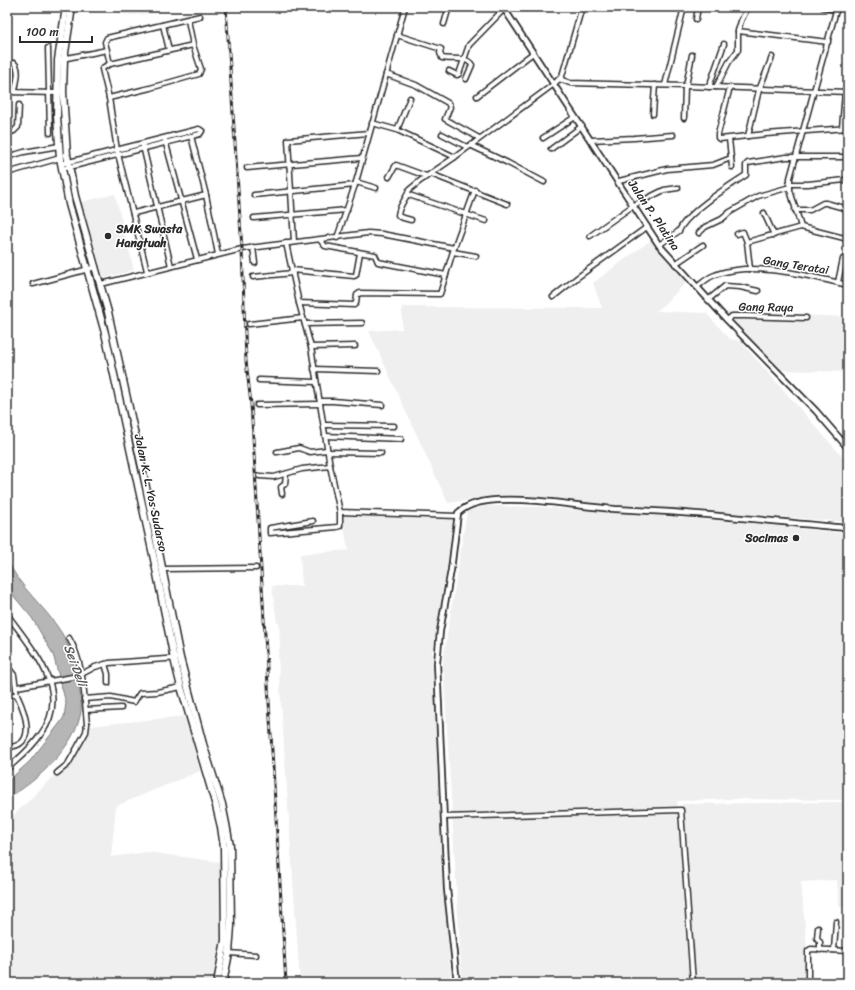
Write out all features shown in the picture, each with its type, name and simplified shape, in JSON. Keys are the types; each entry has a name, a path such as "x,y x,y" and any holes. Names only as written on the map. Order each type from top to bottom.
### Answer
{"highway":[{"name":"Jalan K. L. Yos Sudarso","path":"66,7 57,93 57,147 69,204 105,334 177,659 222,804 230,846 231,926 229,953 223,983"},
{"name":"Jalan K. L. Yos Sudarso","path":"72,7 61,60 65,139 68,165 75,196 101,284 142,467 162,569 181,687 216,806 224,847 225,940 217,983"}],"street":[{"path":"337,238 355,183 405,7"},
{"path":"444,24 449,7"},
{"path":"411,220 398,215 402,203 409,195 409,190 554,84 562,76 582,7"},
{"path":"665,85 684,7"},
{"path":"696,19 698,7"},
{"path":"716,87 726,66 738,50 738,31 740,21 748,7"},
{"path":"801,228 789,186 795,158 837,9 823,7"},
{"path":"449,71 457,75 459,74 469,45 504,8"},
{"name":"Jalan P. Platina","path":"504,8 575,117 619,181 659,245 708,300 816,411 848,448"},
{"path":"110,64 105,42 107,38 163,26 200,16"},
{"path":"109,98 199,74 201,69 193,45 188,20"},
{"path":"163,26 169,50"},
{"path":"738,31 828,42"},
{"path":"397,35 440,49 442,58 470,62 472,65 466,79"},
{"path":"709,87 724,44"},
{"path":"148,271 117,152 109,98 102,69 110,64 193,45"},
{"path":"48,48 50,133"},
{"path":"61,60 107,50"},
{"path":"477,96 533,53"},
{"path":"684,118 686,86 692,55"},
{"path":"748,136 759,90 772,57"},
{"path":"7,64 16,64 17,67 15,91"},
{"path":"386,74 416,85 448,103 450,107 445,119 479,138"},
{"path":"559,79 570,84 665,85 730,87 759,90 847,92 842,128"},
{"path":"653,114 655,85"},
{"path":"730,87 717,136 720,140 748,136 848,128"},
{"path":"7,92 57,93"},
{"path":"397,130 410,98"},
{"path":"7,134 14,131 18,127 19,105"},
{"path":"543,138 575,117"},
{"path":"372,123 397,130 455,157"},
{"path":"551,148 582,126"},
{"path":"7,172 61,164 68,165 201,130 202,133 165,140"},
{"path":"294,242 288,140 369,133"},
{"path":"442,134 508,162 544,182"},
{"path":"591,140 673,135"},
{"path":"192,136 218,254"},
{"path":"729,139 732,167"},
{"path":"165,140 197,259"},
{"path":"143,146 171,266"},
{"path":"7,157 24,152 57,147"},
{"path":"659,245 679,230 691,215 746,175 746,165 748,163 786,157 848,157"},
{"path":"247,168 362,158"},
{"path":"619,181 667,169 713,165 731,158"},
{"path":"389,177 396,165 475,190 507,204"},
{"path":"698,233 758,196 789,186 845,180"},
{"path":"254,195 355,183 376,188"},
{"path":"590,236 634,206 664,190 678,188"},
{"path":"299,303 354,304 356,303 357,295 360,293 437,295 441,292 453,250 475,190"},
{"path":"134,213 206,195"},
{"path":"409,195 486,221"},
{"path":"795,210 810,210 823,203 848,209"},
{"path":"254,218 347,210"},
{"path":"764,213 774,235"},
{"path":"553,297 647,226"},
{"path":"747,242 801,228 848,239"},
{"path":"737,234 743,232 747,242 750,269"},
{"path":"101,284 197,259 253,247 375,233 476,256"},
{"path":"320,240 325,246 375,255 378,262 446,275"},
{"path":"286,243 299,303 311,347 327,451 340,512 341,524 337,528 270,533 270,528 313,521"},
{"path":"675,264 703,245"},
{"path":"253,247 254,263"},
{"path":"253,277 292,272 354,276 356,275 360,253"},
{"path":"838,282 843,259"},
{"path":"32,284 96,267"},
{"name":"Gang Teratai","path":"697,287 714,275 730,270 750,269 776,270 848,284"},
{"path":"708,300 725,286 740,287 758,291"},
{"name":"Gang Raya","path":"727,320 732,316 806,318"},
{"path":"249,324 303,318"},
{"path":"305,324 362,323"},
{"path":"311,347 355,346"},
{"path":"314,369 378,371"},
{"path":"259,380 316,382"},
{"path":"258,405 320,403 333,401 382,405"},
{"path":"324,425 394,426"},
{"path":"325,436 401,439"},
{"path":"277,452 299,448 310,452 327,451 381,453"},
{"path":"259,476 274,477 302,469 330,466"},
{"path":"282,494 281,487 285,484 286,474"},
{"path":"457,983 447,889 437,663 440,631 451,570 458,513 462,509 474,503 522,499 618,509 669,512 848,528"},
{"path":"340,512 457,516"},
{"path":"162,569 256,568"},
{"path":"7,614 33,650 50,680 52,687 51,714 43,733 31,748 7,769"},
{"path":"56,773 68,764 86,732 87,724 77,652 69,638"},
{"path":"17,686 79,675 105,664 159,659 177,659"},
{"path":"105,664 108,674 108,683"},
{"path":"7,670 12,671 17,686 17,695 25,716 27,731 26,736 19,744 14,747 7,747"},
{"path":"84,699 111,696 134,702 140,693 157,692 181,687"},
{"path":"7,695 17,695"},
{"path":"86,710 121,708"},
{"path":"444,817 681,810 693,983"},
{"path":"834,950 836,922"},
{"path":"818,928 817,938 820,944 820,950"},
{"path":"808,983 808,950 848,951"},
{"path":"229,953 256,955"}],"shaded area":[{"path":"118,7 205,7 159,9 158,13 133,15 118,14"},
{"name":"SMK Swasta Hangtuah","path":"115,194 134,270 104,278 81,202"},
{"path":"651,240 687,282 657,311 706,313 730,339 740,341 848,463 848,522 495,496 448,503 369,331 402,329 402,307 602,308 593,283"},
{"path":"726,312 848,317 848,372 780,370"},
{"path":"484,506 538,507 750,523 848,534 848,800 730,799 677,801 689,983 462,983 443,661 467,511"},
{"path":"342,515 453,519 446,572 432,654 451,983 300,983 278,657 280,648 279,622 277,623 272,586 302,586 300,554 349,550"},
{"path":"7,559 12,570 54,622 66,641 73,661 80,690 81,710 78,723 72,736 54,761 30,783 7,798 7,782 30,761 60,723 64,717 66,703 53,654 32,618 7,588"},
{"path":"186,716 200,771 116,806 111,857 147,852 220,862 223,953 215,983 7,983 7,819 16,813 76,754 90,726"},
{"path":"848,802 848,907 839,907 837,880 801,882 810,983 695,983 682,804"}],"railway":[{"path":"226,7 242,249 246,361 251,404 286,983"}],"place":[{"name":"SMK Swasta Hangtuah","path":"108,236"},
{"name":"Socimas","path":"796,538"}],"water label":[{"name":"Sei Deli","path":"76,665"}]}
